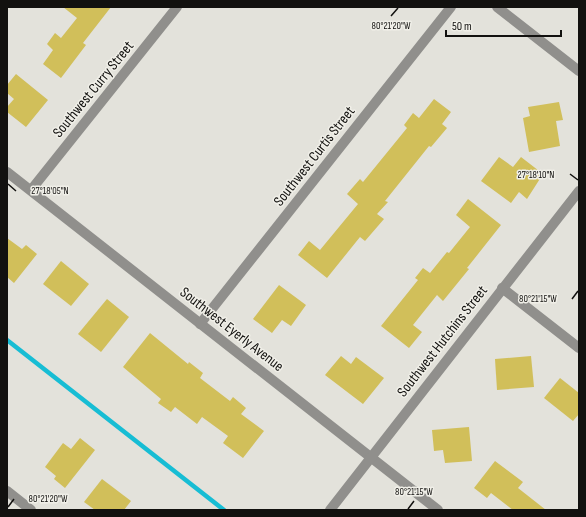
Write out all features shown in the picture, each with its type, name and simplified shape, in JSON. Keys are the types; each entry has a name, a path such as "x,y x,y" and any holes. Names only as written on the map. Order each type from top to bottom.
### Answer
{"street":[{"name":"Southwest Curry Street","path":"31,190 178,7"},
{"name":"Southwest Curtis Street","path":"200,324 451,7"},
{"path":"497,7 579,71"},
{"name":"Southwest Eyerly Avenue","path":"7,172 438,510"},
{"name":"Southwest Hutchins Street","path":"330,510 579,191"},
{"path":"502,288 579,348"},
{"path":"7,491 31,510"}],"building":[{"path":"63,7 111,7 83,43 86,45 61,78 43,64 53,50 47,44 55,33 61,38 77,18"},
{"path":"16,74 48,100 26,127 7,112 7,107 14,99 7,93 7,85"},
{"path":"434,99 451,112 442,124 447,128 431,147 429,146 385,201 388,202 377,214 384,219 365,241 360,237 327,278 298,255 309,241 320,250 358,204 347,194 360,179 363,182 407,128 404,125 413,113 419,118"},
{"path":"559,102 563,120 556,121 560,146 529,152 523,118 530,116 528,107"},
{"path":"499,157 513,167 521,157 543,174 527,199 519,192 511,203 481,181"},
{"path":"468,199 501,225 467,268 469,269 443,301 437,295 413,325 422,332 409,348 381,326 418,280 415,278 423,268 430,273 447,252 449,253 470,227 456,215"},
{"path":"7,238 22,249 26,245 37,254 14,283 7,277"},
{"path":"61,261 89,284 71,306 43,284"},
{"path":"279,285 306,305 291,326 282,320 272,333 253,319"},
{"path":"107,299 129,317 101,352 78,334"},
{"path":"150,333 188,364 189,362 203,373 200,378 230,401 233,397 246,408 241,414 264,431 243,458 223,443 228,436 202,417 197,424 175,407 171,412 158,403 161,399 123,367"},
{"path":"341,356 351,364 356,357 384,378 363,404 325,375"},
{"path":"531,356 534,387 497,390 495,359"},
{"path":"560,378 579,393 579,414 573,421 544,398"},
{"path":"469,427 472,461 445,463 443,450 434,451 432,430"},
{"path":"80,438 95,450 65,488 54,479 56,476 45,467 63,443 71,449"},
{"path":"495,461 523,482 518,488 546,510 513,510 491,493 487,498 474,488"},
{"path":"102,479 131,501 124,510 95,510 84,502"}],"waterway":[{"path":"7,340 224,510"}]}
